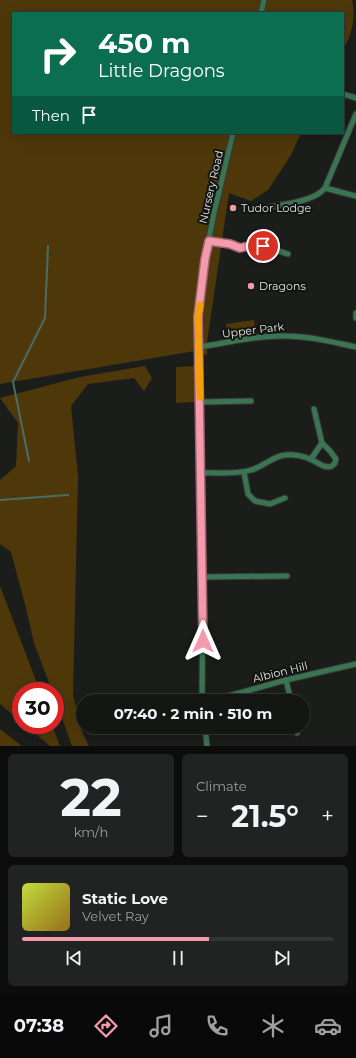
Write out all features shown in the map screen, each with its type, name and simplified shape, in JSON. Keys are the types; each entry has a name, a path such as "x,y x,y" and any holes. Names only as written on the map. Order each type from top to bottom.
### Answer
{"street":[{"path":"261,12 264,0"},
{"path":"344,94 356,98"},
{"path":"270,207 303,200 321,193 325,188 356,114"},
{"name":"Nursery Road","path":"202,694 203,577 198,316 205,259 233,134"},
{"path":"325,188 356,196"},
{"path":"209,241 230,244 240,248 253,245 263,246 288,254"},
{"path":"356,313 356,318"},
{"name":"Upper Park","path":"199,347 285,336 311,337 356,347"},
{"path":"200,402 251,401"},
{"path":"201,473 244,472 255,469 277,457 285,455 312,459 325,466 330,467 334,465 336,459 335,456 322,443 314,409"},
{"path":"312,459 322,443"},
{"path":"244,472 248,494 255,501 270,504 285,498"},
{"path":"203,577 287,576"},
{"name":"Albion Hill","path":"235,694 286,680 356,664"},
{"path":"286,680 289,694"},
{"path":"206,734 207,746"}],"shaded area":[{"path":"0,0 352,0 354,14 352,26 349,38 344,48 344,12 12,12 12,134 301,134 291,155 268,190 251,201 229,193 207,342 207,355 195,351 0,384"},
{"path":"254,320 256,333 228,337 226,324"},
{"path":"145,366 152,378 144,391 134,378 88,384 71,406 78,476 73,695 76,707 76,734 83,734 89,746 72,746 64,724 64,682 49,682 34,643 11,552 0,544 0,480 16,466 18,423 0,398 80,377"},
{"path":"194,366 195,402 176,403 176,367"},
{"path":"0,586 37,682 12,682 12,714 0,704"},
{"path":"0,729 22,746 0,746"},
{"path":"36,734 55,734 60,746 50,746"}],"waterway":[{"path":"29,461 13,382 45,318 48,246"},
{"path":"0,500 68,495"}],"slow traffic":[{"path":"200,305 198,316 200,397"}],"place":[{"name":"Tudor Lodge","path":"233,208"},
{"name":"Dragons","path":"251,286"}],"route":[{"path":"203,641 200,362 198,316 205,259 209,241 230,244 240,248 253,245 263,246"}]}
